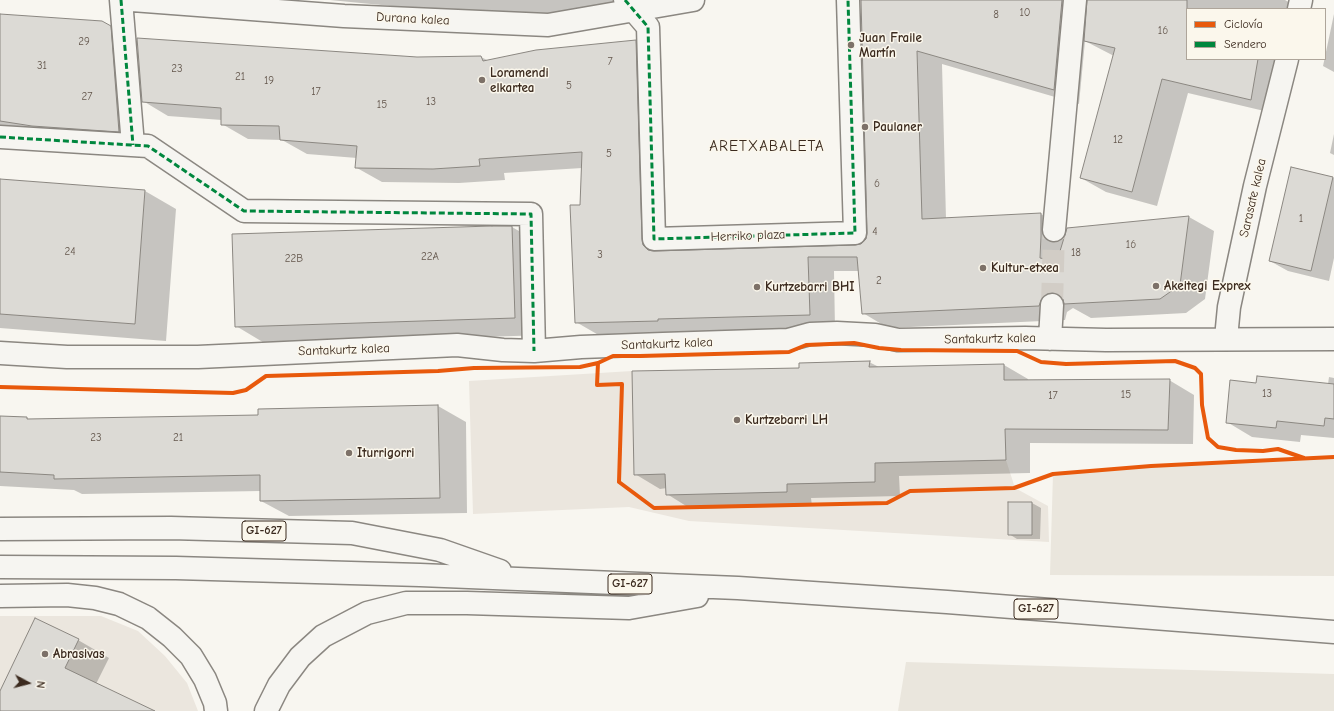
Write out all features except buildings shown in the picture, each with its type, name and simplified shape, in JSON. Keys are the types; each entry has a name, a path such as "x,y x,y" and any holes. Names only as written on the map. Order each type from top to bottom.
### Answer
{"street":[{"path":"121,0 133,145"},
{"name":"Durana kalea","path":"132,0 344,16 548,25 630,5 693,0"},
{"name":"Herriko plaza","path":"630,5 648,27 654,239 855,233 848,0"},
{"path":"1054,230 1075,0"},
{"name":"Sarasate kalea","path":"1226,338 1230,300 1255,186 1287,60"},
{"path":"0,137 148,146 244,211 531,214 534,352"},
{"path":"1050,339 1052,305"},
{"name":"Santakurtz kalea","path":"0,353 67,357 198,356 457,345 534,352 581,347 788,340 810,334 837,333 876,335 898,340 1226,338 1334,339"},
{"name":"GI-627","path":"0,529 171,528 352,533 440,550 522,579"},
{"name":"GI-627","path":"0,567 176,568 522,579 738,588 947,602 1334,632"},
{"name":"GI-627","path":"266,711 279,685 300,657 323,636 367,613 406,603 467,603 629,608 738,588"},
{"path":"0,596 66,595 95,598 119,604 148,618 172,637 191,656 205,679 215,703 216,711"}],"shaded area":[{"name":"Kurtzebarri LH","path":"870,361 870,367 1004,364 1006,460 1015,488 1048,506 1049,542 689,521 629,507 473,514 469,381 632,371 799,368 799,363"},
{"path":"1334,457 1334,576 1050,575 1053,474"},
{"path":"0,616 101,616 138,631 165,656 187,683 198,711 0,711"},
{"path":"906,662 1334,674 1334,711 898,711"}],"tunnel":[{"path":"1052,305 1054,230"}],"marked path":[{"path":"121,0 133,145"},
{"path":"625,0 648,27 654,239 855,233 848,0"},
{"path":"0,137 148,146 244,211 531,214 534,351"}],"cycle path":[{"path":"0,387 233,393 246,390 266,376 438,371 474,368 580,367 598,363 613,356 789,352 806,345 854,343 879,348 901,350 1017,351 1041,362 1066,364 1175,361 1195,368 1201,374 1202,405 1208,438 1218,447 1236,450 1263,451 1278,449 1304,458"},
{"path":"598,363 597,385 622,384 619,482 654,508 887,503 910,491 1014,488 1053,474 1151,466 1334,457"}],"place":[{"name":"Juan Fraile Martín","path":"851,45"},
{"name":"Loramendi elkartea","path":"482,80"},
{"name":"Paulaner","path":"865,127"},
{"name":"Kultur-etxea","path":"983,268"},
{"name":"Akeitegi Exprex","path":"1156,286"},
{"name":"Kurtzebarri BHI","path":"757,287"},
{"name":"Kurtzebarri LH","path":"737,420"},
{"name":"Iturrigorri","path":"349,453"},
{"name":"Abrasivas","path":"45,654"}],"district":[{"name":"ARETXABALETA","path":"767,147"}]}
